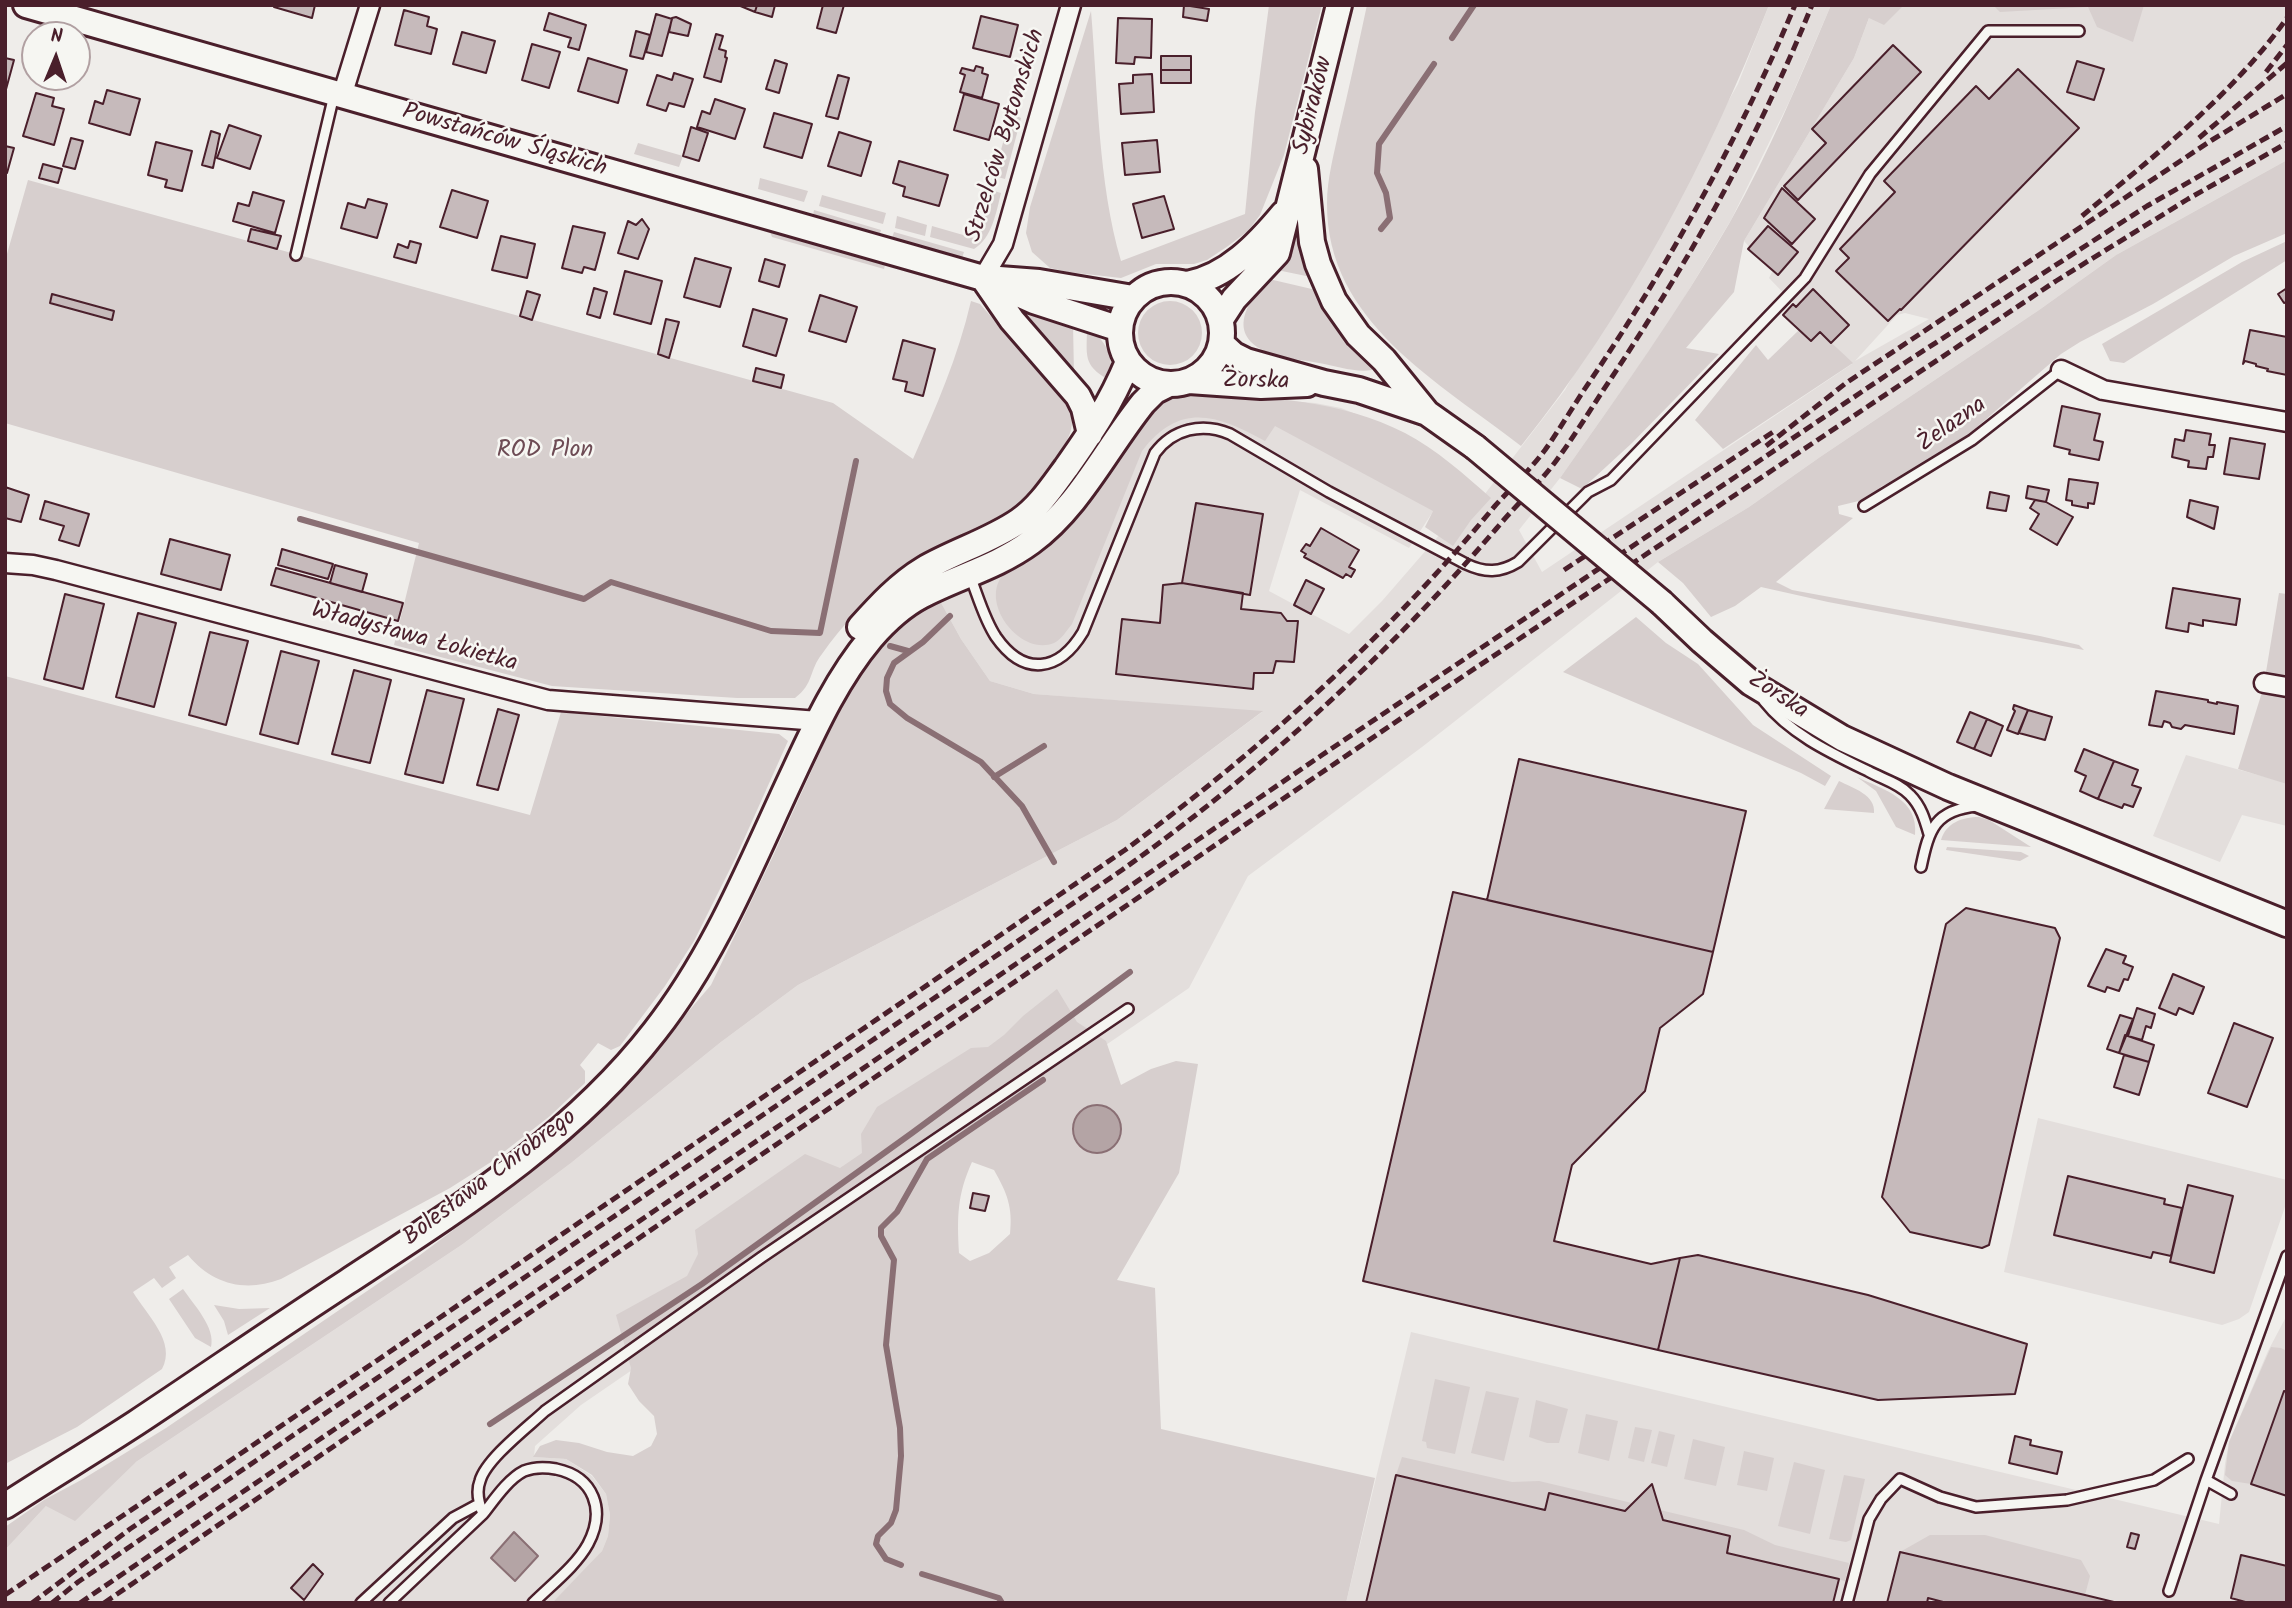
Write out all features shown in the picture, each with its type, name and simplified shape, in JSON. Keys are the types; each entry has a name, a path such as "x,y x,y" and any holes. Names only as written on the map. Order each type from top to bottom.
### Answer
{"street":[{"name":"Powstańców Śląskich","path":"26,5 983,278 1034,301 1119,329"},
{"path":"339,95 370,5"},
{"name":"Strzelców Bytomskich","path":"983,278 1003,244 1071,5"},
{"name":"Sybiraków","path":"1221,332 1234,299 1277,253 1339,5"},
{"path":"1304,153 1312,242 1329,291 1338,310 1358,335 1384,359 1427,413"},
{"name":"Sybiraków","path":"1187,284 1213,276 1262,240 1289,207"},
{"name":"Powstańców Śląskich","path":"983,278 1039,282 1133,298"},
{"path":"983,278 1012,320 1078,396 1084,408 1090,434"},
{"path":"1162,282 1187,284 1208,298 1221,332 1211,366 1178,383 1148,379 1128,362 1121,348 1119,329 1125,310 1133,298 1146,288 1162,282"},
{"name":"Żorska","path":"1221,332 1239,358 1324,383 1360,390 1427,413 1475,447 1662,603 1751,683 1842,738 1919,775 2287,924"},
{"name":"Bolesława Chrobrego","path":"821,715 833,670 861,626 907,581 926,568 1005,530 1028,515 1090,434 1113,398 1128,362"},
{"path":"2061,370 2103,390 2287,422"},
{"name":"Bolesława Chrobrego","path":"5,1506 406,1244 515,1167 582,1112 653,1033 698,968 732,907 821,715 862,650 890,619 922,596 970,575 1031,542 1058,518 1143,403 1155,391 1178,383"},
{"name":"Żorska","path":"1178,383 1261,386 1324,383"},
{"name":"Władysława Łokietka","path":"5,563 56,570 548,700 821,715"},
{"path":"2264,683 2287,687"}],"lane":[{"path":"961,551 989,625 1008,651 1024,662 1035,665 1044,665 1061,657 1071,649 1083,632 1155,453 1177,434 1201,428 1230,434 1320,487 1473,567 1489,571 1509,567 1518,562 1588,492 1611,480 1805,278 1870,174 1988,31 2079,31"},
{"path":"296,255 339,95"},
{"name":"Żelazna","path":"1864,506 1972,440 2061,370"},
{"path":"1751,683 1786,724 1820,747 1893,782 1908,793 1924,816 1929,834"},
{"path":"1921,867 1929,834 1934,825 1959,808 1993,805"},
{"path":"483,1514 479,1504 479,1483 489,1465 519,1434 569,1393 784,1242 1128,1009"},
{"path":"2169,1591 2287,1256"},
{"path":"1847,1603 1869,1519 1881,1499 1900,1479 1940,1497 1976,1507 2067,1500 2154,1480 2188,1459"},
{"path":"389,1603 483,1514 521,1473 534,1468 550,1468 575,1475 590,1490 596,1513 588,1544 578,1558 533,1603"},
{"path":"2206,1480 2231,1494"},
{"path":"360,1603 453,1518 479,1504"}],"shaded area":[{"path":"1769,5 1831,5 1789,102 1731,220 1669,323 1560,478 1519,530 1542,572 1852,364 1769,278 1772,272 1744,241 1854,58 1874,5 2287,5 2287,160 2116,255 1749,507 1658,562 1422,747 1248,876 1189,988 581,1405 535,1446 534,1457 566,1459 592,1476 606,1494 610,1515 608,1536 602,1551 552,1603 5,1603 5,1550 46,1506 136,1462 463,1244 798,985 1117,820 1262,712 1034,694 990,681 961,639 939,599 1004,575 1048,545 1078,514 1143,424 1160,404 1167,400 1199,394 1315,403 1341,408 1406,434 1459,472 1409,548 1300,490 1269,591 1349,634 1382,601 1441,533 1464,521 1565,390 1738,84","holes":["1905,313 1929,319 1855,361 1897,315"]},
{"path":"2186,755 2287,783 2287,826 2242,815 2220,862 2153,836"},
{"path":"1097,1105 1114,1112 1121,1129 1114,1146 1097,1153 1080,1146 1073,1129 1080,1112"},
{"path":"2038,1118 2287,1180 2287,1201 2249,1312 2222,1325 2004,1272"},
{"path":"2287,1315 2287,1603 1346,1603 1411,1332 2219,1524 2229,1442 2268,1351"},
{"path":"514,1532 538,1556 515,1581 491,1558"}],"green space":[{"path":"1269,5 1322,5 1284,155 1260,215 1248,231 1207,260 1194,264 1156,264 1121,278 1050,268 1032,252 1026,233 1030,207 1091,11 1103,169 1121,261 1245,214"},
{"path":"1367,5 1769,5 1719,122 1661,235 1596,344 1521,446 1423,372 1393,345 1366,315 1345,282 1332,245 1327,203 1329,176"},
{"path":"1831,5 1904,5 1884,25 1869,18 1854,58 1744,241 1734,292 1686,348 1719,354 1632,443 1582,489 1560,478 1669,320 1730,222 1771,142"},
{"path":"1993,5 2144,5 2133,42 2097,27 2088,7 2000,12"},
{"path":"1011,113 1021,118 1005,179 994,176"},
{"path":"638,143 683,156 679,167 634,154"},
{"path":"2287,160 2287,233 2234,256 2153,304 2080,342 2061,354 1961,441 1902,478 1882,486 1867,499 1838,506 1839,514 1853,518 1776,582 1792,590 2040,636 2079,645 2084,650 1761,587 1735,606 1711,617 1683,583 1658,562 1749,507 2116,255"},
{"path":"760,178 808,191 804,202 758,189"},
{"name":"ROD Plon","path":"28,180 833,403 913,459 953,362 971,301 980,304 1065,401 1071,416 1071,429 1063,448 1040,481 1020,502 998,520 908,565 872,596 829,644 805,687 795,698 737,698 552,686 394,645 419,543 5,423 5,261"},
{"path":"991,190 1001,193 995,217 989,232 974,249 930,237 932,226 977,239"},
{"path":"822,195 886,213 883,224 819,206"},
{"path":"814,210 881,230 880,234 813,215"},
{"path":"897,216 927,225 925,236 895,228"},
{"path":"770,232 885,265 884,269 772,237"},
{"path":"894,232 964,252 962,258 892,238"},
{"path":"1297,233 1301,233 1311,277 1277,270"},
{"path":"2287,241 2287,260 2124,363 2110,361 2102,344 2242,262"},
{"path":"1269,279 1316,290 1355,349 1373,367 1372,370 1353,370 1283,357 1258,347 1244,330 1244,320 1252,299"},
{"path":"1164,301 1176,301 1193,310 1200,321 1200,345 1193,356 1176,365 1164,365 1152,360 1143,351 1138,339 1138,327 1143,315 1152,306"},
{"path":"1025,310 1073,323 1074,375 1022,313"},
{"path":"1087,327 1104,343 1110,357 1109,380 1090,364"},
{"path":"1799,330 1820,332 1853,363 1723,449 1695,420 1756,345 1768,360"},
{"path":"1199,394 1304,402 1356,413 1405,433 1428,447 1491,498 1453,546 1425,527 1433,511 1275,426 1265,441 1215,420 1185,419 1156,435 1142,451 1072,624 1054,643 1030,643 1018,636 1001,615 997,603 996,591 1000,579 1009,570 1048,545 1064,530 1157,406 1167,400"},
{"path":"2279,593 2287,594 2287,682 2274,679 2273,673 2266,672"},
{"path":"939,599 961,639 990,681 1034,694 1263,711 1117,820 798,985 463,1244 136,1462 75,1521 46,1506 5,1550 5,1527 44,1500 166,1428 420,1255 535,1169 610,1103 711,985 853,679 878,642 907,615"},
{"path":"1636,617 1666,643 1698,664 1753,725 1831,776 1825,786 1801,773 1563,672"},
{"path":"5,676 530,815 561,712 779,734 788,741 736,857 694,941 665,986 620,1046 611,1050 598,1043 580,1065 585,1071 585,1083 550,1116 491,1162 450,1188 281,1279 255,1285 230,1283 208,1273 188,1255 169,1267 176,1278 162,1288 154,1278 133,1292 163,1339 166,1359 162,1369 77,1427 5,1464"},
{"path":"2263,689 2287,693 2287,784 2238,769"},
{"path":"1857,777 1898,797 1906,804 1915,823 1915,835 1896,827 1876,791"},
{"path":"1839,781 1867,797 1874,807 1874,813 1824,809"},
{"path":"1979,817 1989,820 2031,847 1941,840 1943,834 1955,822"},
{"path":"1947,847 2021,852 2029,856 2020,861 1946,850"},
{"path":"1057,989 1077,1022 1106,1041 1121,1085 1151,1069 1176,1061 1198,1064 1179,1173 1117,1280 1155,1288 1161,1429 1375,1478 1346,1603 552,1603 602,1551 608,1536 610,1515 606,1494 592,1475 566,1459 533,1457 540,1446 556,1440 633,1456 651,1446 657,1434 654,1416 639,1401 628,1384 631,1368 616,1315 687,1276 698,1254 695,1230 805,1154 840,1168 862,1153 861,1134 877,1107 971,1048 988,1047","holes":["972,1162 994,1170 1008,1200 1010,1234 989,1253 970,1261 959,1253 958,1217 963,1185"]},
{"path":"183,1289 207,1325 212,1340 211,1347 195,1338 169,1299"},
{"path":"214,1305 239,1309 270,1308 228,1335 224,1321"},
{"path":"2271,1347 2287,1351 2287,1392 2283,1392 2251,1484 2232,1481 2225,1475 2229,1442"},
{"path":"1435,1379 1470,1387 1455,1454 1427,1448 1426,1442 1422,1441"},
{"path":"1486,1391 1519,1398 1504,1461 1471,1453"},
{"path":"1536,1400 1568,1409 1559,1443 1547,1443 1529,1437"},
{"path":"1586,1414 1618,1421 1609,1461 1578,1453"},
{"path":"1635,1427 1652,1430 1644,1462 1628,1458"},
{"path":"1659,1431 1675,1435 1667,1467 1651,1463"},
{"path":"1693,1439 1725,1447 1716,1486 1684,1479"},
{"path":"1744,1451 1774,1458 1767,1491 1737,1485"},
{"path":"1402,1457 1512,1482 1539,1481 1632,1503 1625,1511 1549,1493 1545,1510 1396,1475"},
{"path":"1794,1462 1825,1470 1810,1534 1778,1526"},
{"path":"1844,1475 1865,1479 1851,1540 1846,1542 1829,1539"},
{"path":"1660,1510 1744,1530 1775,1545 1849,1563 1845,1581 1727,1553 1730,1536 1663,1520"},
{"path":"1930,1535 1985,1535 2081,1560 2090,1576 2085,1595 1900,1552"}],"building":[{"path":"315,5 312,18 274,7"},
{"path":"738,5 757,5 755,12"},
{"path":"757,5 775,5 772,17 755,12"},
{"path":"823,5 844,5 836,33 817,28"},
{"path":"1184,5 1209,9 1207,21 1183,17"},
{"path":"404,10 429,17 427,26 437,29 431,54 395,45"},
{"path":"549,13 586,25 579,50 568,47 571,38 544,30"},
{"path":"656,14 672,19 662,56 646,52"},
{"path":"981,16 1018,25 1010,57 973,48"},
{"path":"676,17 691,24 688,36 669,32 672,18"},
{"path":"1118,18 1152,19 1151,58 1135,57 1134,64 1116,63"},
{"path":"636,31 650,35 643,59 630,56"},
{"path":"462,32 495,41 486,73 453,64"},
{"path":"716,34 723,36 719,49 726,51 727,58 721,82 704,77"},
{"path":"532,44 560,52 549,88 522,80"},
{"path":"1893,45 1921,72 1798,200 1784,186 1826,143 1812,129"},
{"path":"1161,56 1191,56 1191,70 1161,70"},
{"path":"5,58 14,60 5,93"},
{"path":"588,58 627,70 618,103 578,91"},
{"path":"775,60 787,64 779,93 766,89"},
{"path":"2077,61 2104,69 2094,100 2067,92"},
{"path":"976,66 983,68 982,73 988,75 982,98 960,92 965,75 960,73 962,68 974,71"},
{"path":"2018,69 2079,128 1888,321 1836,271 1849,258 1840,249 1895,192 1884,181 1976,86 1989,99"},
{"path":"1161,70 1191,70 1191,83 1161,83"},
{"path":"674,73 693,79 684,107 669,103 666,111 647,105 657,75 672,80"},
{"path":"1152,74 1154,112 1121,114 1119,84 1133,83 1133,75"},
{"path":"838,75 849,78 838,119 826,116"},
{"path":"107,90 140,99 130,135 89,123 95,101 103,104"},
{"path":"36,93 54,98 52,106 64,109 54,145 23,136"},
{"path":"964,94 999,104 989,140 954,130"},
{"path":"715,99 745,109 735,139 697,127 702,111 710,114"},
{"path":"774,113 812,124 802,158 764,147"},
{"path":"229,125 261,136 250,169 217,158"},
{"path":"691,127 708,133 699,161 683,156"},
{"path":"211,131 220,134 213,168 202,165"},
{"path":"839,132 871,142 861,176 828,166"},
{"path":"71,138 83,141 75,169 63,166"},
{"path":"1157,140 1160,172 1125,175 1122,143"},
{"path":"156,142 192,151 182,191 165,187 167,180 148,175"},
{"path":"5,146 14,148 7,173 5,172"},
{"path":"899,161 948,175 939,206 903,196 905,187 893,183"},
{"path":"43,164 62,169 58,183 39,178"},
{"path":"1782,188 1815,219 1792,244 1764,218"},
{"path":"452,190 488,201 477,238 440,227"},
{"path":"253,192 284,201 275,233 233,221 238,203 249,206"},
{"path":"1164,196 1174,229 1142,238 1133,204"},
{"path":"368,199 387,204 377,238 341,228 348,203 365,208"},
{"path":"642,219 649,229 638,259 618,253 628,221 636,225"},
{"path":"573,226 605,233 595,270 584,267 582,273 562,268"},
{"path":"1768,226 1798,252 1778,275 1748,249"},
{"path":"251,229 281,236 277,249 248,241"},
{"path":"501,236 535,244 527,278 492,270"},
{"path":"410,241 421,244 416,263 394,257 398,244 408,248"},
{"path":"695,258 731,268 720,307 684,297"},
{"path":"765,259 785,265 779,287 759,281"},
{"path":"625,271 662,281 651,324 614,314"},
{"path":"594,288 607,292 600,318 587,314"},
{"path":"2287,288 2287,302 2284,303 2278,294"},
{"path":"1813,289 1849,325 1831,343 1820,332 1811,341 1783,315 1793,304 1796,307"},
{"path":"527,291 540,295 532,320 520,316"},
{"path":"52,294 114,311 112,320 50,303"},
{"path":"820,295 857,307 846,342 809,331"},
{"path":"753,309 787,319 776,356 743,346"},
{"path":"666,319 679,322 669,358 658,354"},
{"path":"2250,330 2287,337 2287,375 2267,371 2268,369 2245,361 2243,364"},
{"path":"903,340 935,349 923,396 905,391 907,382 893,379"},
{"path":"756,368 784,375 781,388 753,381"},
{"path":"2062,406 2100,414 2094,440 2103,442 2099,460 2069,454 2070,450 2054,446"},
{"path":"2186,430 2211,434 2209,445 2215,445 2213,457 2208,457 2206,469 2188,467 2189,461 2172,457 2175,439 2184,441"},
{"path":"2230,438 2265,444 2259,479 2224,474"},
{"path":"2069,479 2098,483 2094,504 2088,503 2088,508 2072,505 2072,501 2066,500"},
{"path":"2028,486 2049,490 2046,502 2026,498"},
{"path":"5,487 29,495 21,522 5,518"},
{"path":"1990,492 2009,496 2006,511 1987,508"},
{"path":"2035,500 2046,502 2073,517 2057,545 2030,529 2039,514 2030,508"},
{"path":"2190,500 2218,507 2214,529 2187,517"},
{"path":"45,501 89,514 79,546 59,540 64,526 40,519"},
{"path":"1196,503 1263,514 1250,595 1182,583"},
{"path":"1321,528 1359,550 1349,567 1355,570 1351,577 1346,574 1343,578 1304,557 1306,554 1301,551 1306,544 1310,546"},
{"path":"170,539 230,555 221,590 161,574"},
{"path":"282,549 333,564 328,579 278,565"},
{"path":"335,565 367,574 362,592 330,583"},
{"path":"276,568 403,603 398,621 271,585"},
{"path":"1306,580 1324,589 1311,614 1294,605"},
{"path":"1182,583 1243,593 1241,609 1281,613 1287,621 1298,621 1294,662 1276,661 1273,673 1254,673 1253,689 1116,674 1122,619 1160,623 1163,585"},
{"path":"2173,588 2240,599 2236,625 2203,620 2203,626 2189,623 2188,632 2166,628"},
{"path":"65,594 104,604 83,689 44,679"},
{"path":"138,613 176,623 154,707 116,697"},
{"path":"210,632 248,641 226,725 189,715"},
{"path":"281,651 319,661 298,744 260,734"},
{"path":"354,670 391,680 370,763 332,754"},
{"path":"427,690 464,699 443,783 405,774"},
{"path":"2156,691 2238,706 2234,734 2185,725 2181,729 2164,721 2162,727 2149,725"},
{"path":"2014,705 2028,710 2018,734 2007,730 2015,711"},
{"path":"498,709 519,715 498,790 477,785"},
{"path":"2028,710 2052,717 2045,740 2019,733"},
{"path":"1970,712 1987,719 1974,749 1957,742"},
{"path":"1987,719 2003,726 1991,756 1974,749"},
{"path":"2084,749 2114,761 2098,799 2080,791 2086,776 2075,771"},
{"path":"1519,759 1746,811 1713,952 1487,900"},
{"path":"2114,761 2138,770 2132,785 2141,788 2133,807 2124,804 2122,808 2098,799"},
{"path":"1453,892 1713,952 1703,994 1660,1028 1645,1091 1572,1165 1554,1241 1651,1264 1680,1258 1658,1350 1363,1281"},
{"path":"1966,908 2055,928 2060,938 1989,1245 1982,1248 1910,1232 1882,1197 1946,924"},
{"path":"2106,949 2126,956 2123,963 2133,967 2128,980 2124,979 2119,991 2107,987 2105,992 2088,986"},
{"path":"2173,974 2204,987 2193,1014 2179,1008 2176,1015 2159,1008"},
{"path":"2137,1008 2155,1014 2151,1028 2146,1026 2142,1040 2128,1036"},
{"path":"2120,1015 2133,1019 2119,1053 2107,1049"},
{"path":"2234,1023 2273,1038 2247,1107 2208,1093"},
{"path":"2125,1035 2154,1045 2149,1062 2119,1053"},
{"path":"2124,1055 2149,1062 2139,1095 2114,1087"},
{"path":"2068,1176 2165,1199 2164,1204 2182,1208 2171,1256 2153,1252 2151,1258 2054,1235"},
{"path":"2188,1185 2233,1196 2214,1273 2170,1262"},
{"path":"973,1193 989,1196 985,1211 970,1208"},
{"path":"1698,1255 1868,1295 2027,1344 2015,1394 1878,1400 1658,1350 1680,1258"},
{"path":"2284,1391 2287,1392 2287,1496 2251,1484"},
{"path":"2015,1436 2031,1440 2030,1445 2062,1452 2057,1474 2009,1463"},
{"path":"1396,1475 1545,1510 1549,1493 1625,1511 1652,1484 1663,1520 1730,1536 1727,1553 1839,1579 1833,1603 1366,1603"},
{"path":"2131,1533 2139,1535 2135,1549 2127,1547"},
{"path":"1900,1552 2118,1603 1947,1603 1928,1598 1927,1603 1887,1603"},
{"path":"2241,1555 2287,1566 2287,1603 2249,1603 2231,1598"},
{"path":"313,1564 323,1574 304,1600 291,1588"}],"waterway":[{"path":"1452,38 1474,5"},
{"path":"1381,229 1390,218 1386,193 1377,173 1379,144 1434,64"},
{"path":"300,519 584,599 611,582 771,631 820,633 856,461"},
{"path":"950,616 923,642 894,663 887,678 886,691 890,704 907,718 981,762 1022,806 1054,862"},
{"path":"890,646 908,651"},
{"path":"994,777 1044,746"},
{"path":"490,1424 702,1284 1130,972"},
{"path":"901,1565 886,1559 876,1544 878,1536 891,1523 896,1510 901,1456 900,1428 886,1345 894,1260 881,1236 881,1228 897,1212 927,1159 1043,1080"},
{"path":"922,1574 999,1598 1002,1603"}],"railway":[{"path":"32,1603 130,1529 1125,850 1225,772 1320,690 1410,602 1545,450 1644,298 1699,203 1750,105 1795,5"},
{"path":"52,1603 78,1582 1122,870 1224,793 1320,711 1454,577 1542,479 1563,451 1641,333 1696,242 1746,150 1812,5"},
{"path":"2082,216 2164,148 2217,99 2287,18"},
{"path":"2266,72 2287,45"},
{"path":"2199,138 2287,63"},
{"path":"1766,446 1846,383 2212,140 2287,94"},
{"path":"80,1603 1322,755 1906,362 2147,206 2287,126"},
{"path":"104,1603 1447,687 2056,281 2188,199 2287,143"},
{"path":"1564,570 1773,432"},
{"path":"5,1595 186,1473"}]}
